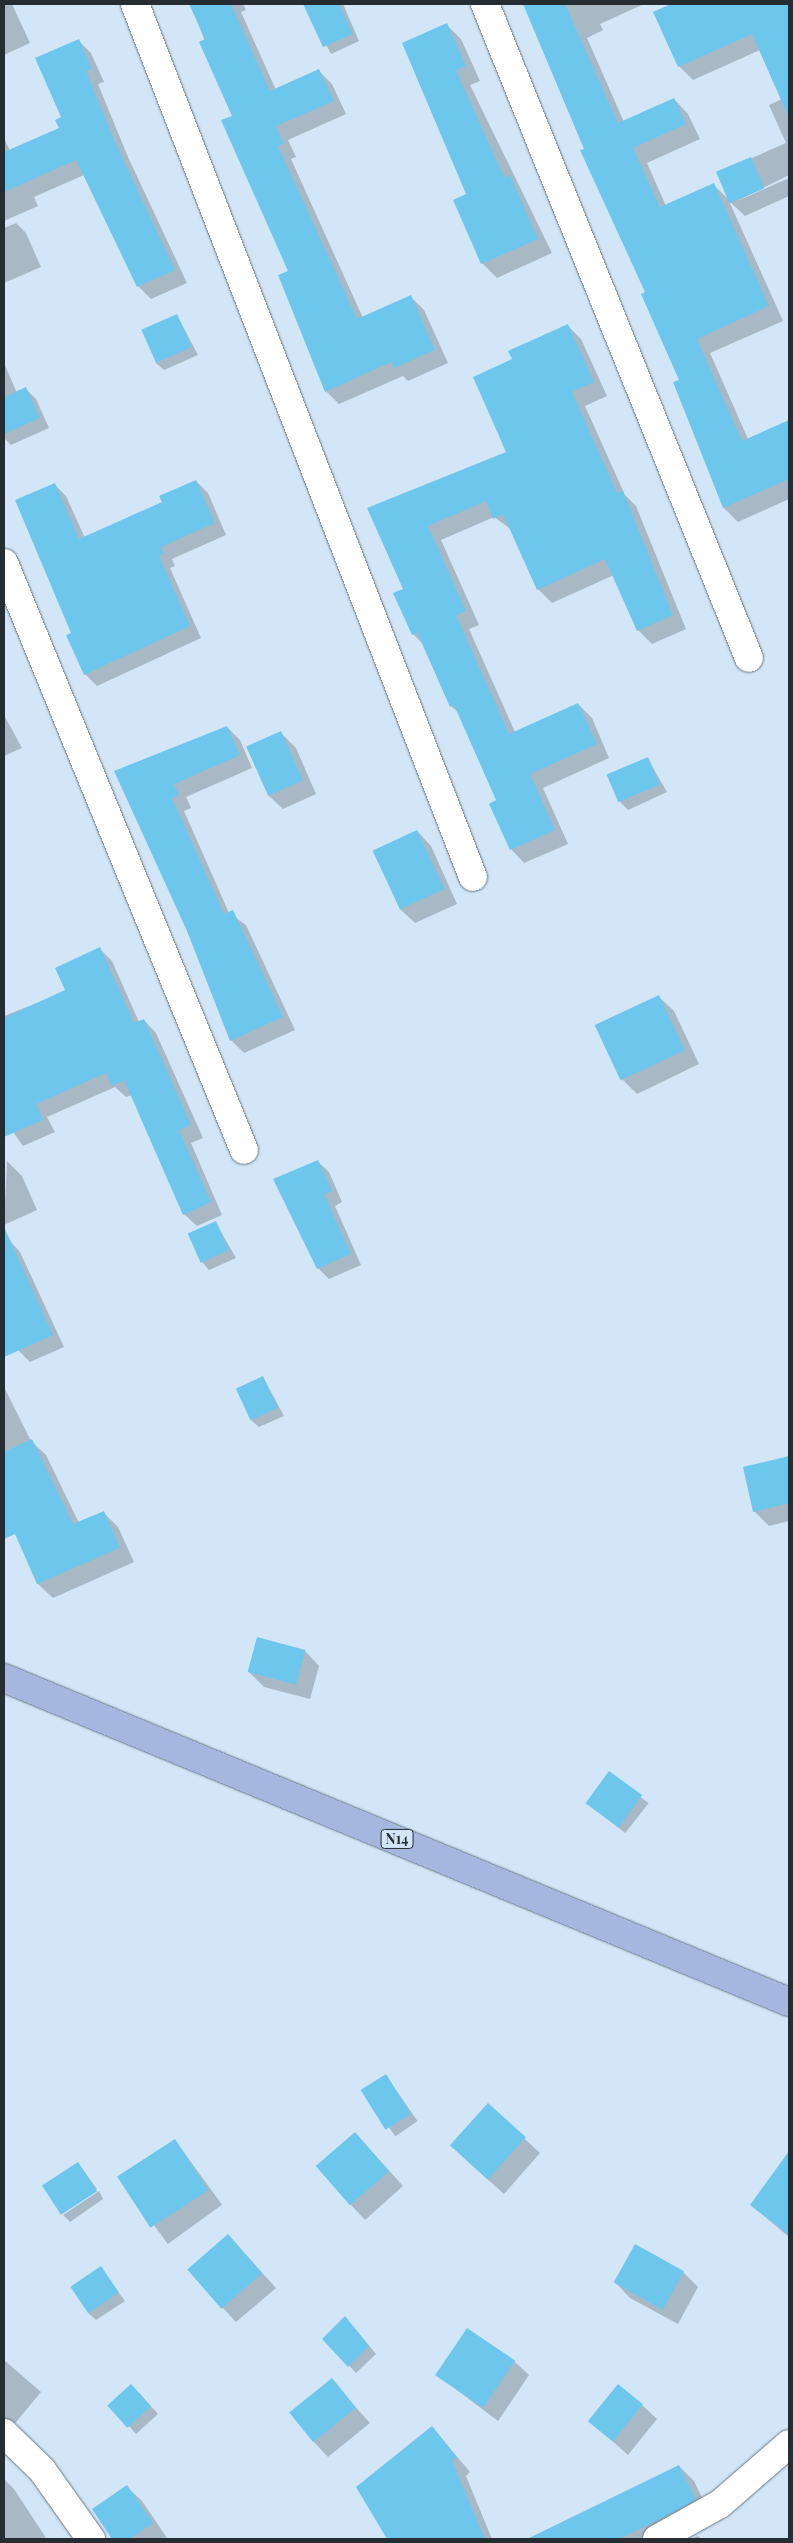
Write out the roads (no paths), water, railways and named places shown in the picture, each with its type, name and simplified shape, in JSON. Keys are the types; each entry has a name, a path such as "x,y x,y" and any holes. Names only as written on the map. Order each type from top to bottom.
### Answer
{"main road":[{"name":"N14","path":"4,1678 789,2002"}],"street":[{"path":"135,4 473,877"},
{"path":"485,4 749,658"},
{"path":"4,563 244,1150"},
{"path":"4,2433 42,2470 91,2539"},
{"path":"657,2539 720,2504 789,2444"}]}
